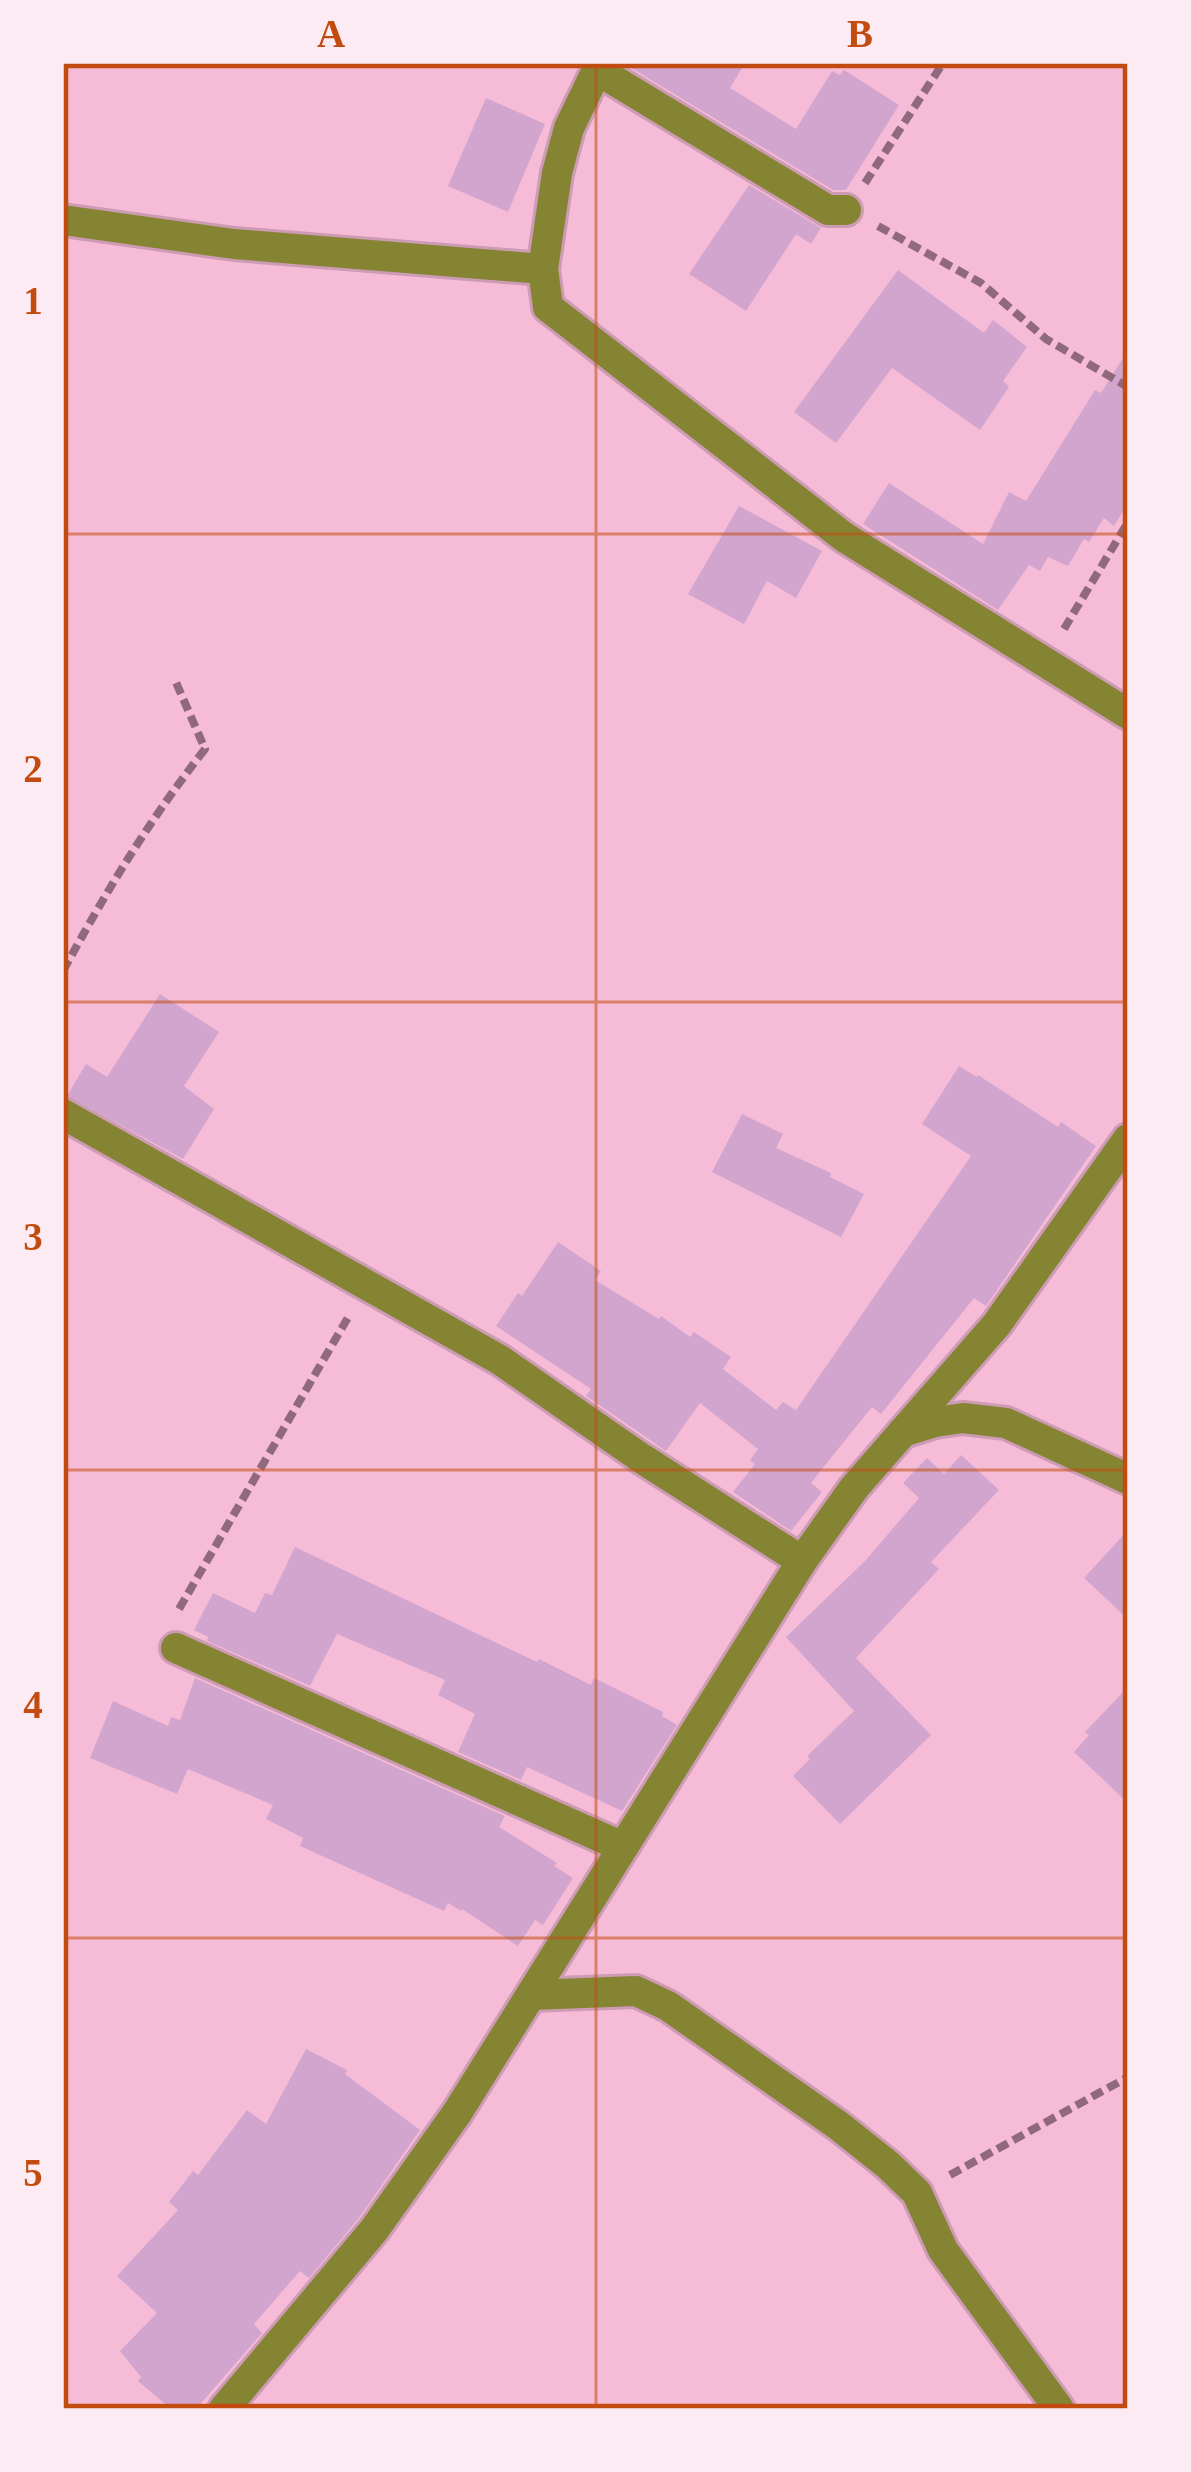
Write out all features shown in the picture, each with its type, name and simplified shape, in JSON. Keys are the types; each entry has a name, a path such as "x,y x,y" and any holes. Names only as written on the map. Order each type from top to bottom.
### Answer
{"street":[{"path":"846,210 828,210 597,70 569,128 548,220 543,269 548,307 844,537 1128,714"},
{"path":"63,220 234,244 543,269"},
{"path":"63,1114 500,1360 802,1561"},
{"path":"224,2409 374,2230 457,2113 802,1561 854,1488 998,1324 1128,1139"},
{"path":"901,1432 963,1418 1006,1423 1128,1479"},
{"path":"176,1648 623,1847"},
{"path":"531,1995 636,1991 668,2006 889,2165 917,2194 943,2250 1059,2409"}],"path":[{"path":"943,63 846,210 981,284 1046,339 1128,387"},
{"path":"1045,661 1128,522"},
{"path":"63,971 156,812 206,749 175,680"},
{"path":"179,1609 367,1285"},
{"path":"917,2194 1128,2077"}],"building":[{"path":"623,63 745,63 730,88 796,129 832,71 840,75 844,70 899,105 846,190 833,190"},
{"path":"486,98 545,124 508,212 448,186"},
{"path":"749,185 821,228 811,244 796,234 746,311 689,274"},
{"path":"898,270 984,333 993,320 1027,347 1003,381 1009,387 980,430 892,368 836,443 794,412"},
{"path":"1128,350 1128,503 1114,526 1104,518 1089,542 1084,539 1068,566 1048,557 1040,571 1029,565 998,610 863,524 889,483 983,544 1009,492 1026,501 1095,390 1101,393"},
{"path":"739,506 822,551 796,598 767,581 744,624 688,594"},
{"path":"160,994 219,1032 184,1086 214,1109 183,1159 67,1096 86,1064 107,1077"},
{"path":"959,1066 1096,1146 986,1306 974,1298 881,1414 872,1407 811,1483 822,1492 791,1531 733,1492 755,1464 750,1460 758,1449 700,1403 666,1451 586,1396 591,1389 496,1326 558,1242 601,1271 595,1280 731,1357 723,1369 776,1410 783,1402 796,1410 971,1156 922,1124"},
{"path":"742,1114 783,1134 776,1148 864,1194 841,1237 712,1172"},
{"path":"961,1455 999,1490 931,1562 939,1569 856,1658 931,1735 840,1824 793,1776 854,1711 786,1637 865,1561 919,1498 903,1483 927,1458 944,1474"},
{"path":"1128,1530 1128,1619 1084,1578"},
{"path":"295,1547 537,1662 591,1685 594,1678 663,1712 662,1716 677,1725 622,1811 527,1767 521,1780 458,1752 475,1714 438,1695 445,1680 337,1634 310,1686 207,1641 208,1637 194,1630 213,1593 255,1613 265,1593 272,1595"},
{"path":"195,1678 505,1816 499,1827 573,1878 543,1925 535,1920 518,1946 462,1909 448,1903 444,1911 300,1846 303,1838 266,1819 273,1805 188,1769 177,1794 90,1758 113,1701 168,1726 171,1717 180,1720"},
{"path":"1128,1687 1128,1803 1074,1752 1089,1735 1085,1732"},
{"path":"306,2049 347,2070 345,2074 420,2130 359,2218 309,2278 300,2271 254,2324 262,2333 196,2409 171,2409 138,2381 141,2377 120,2351 157,2313 117,2276 178,2210 169,2202 193,2171 198,2175 247,2110 266,2124"}]}
